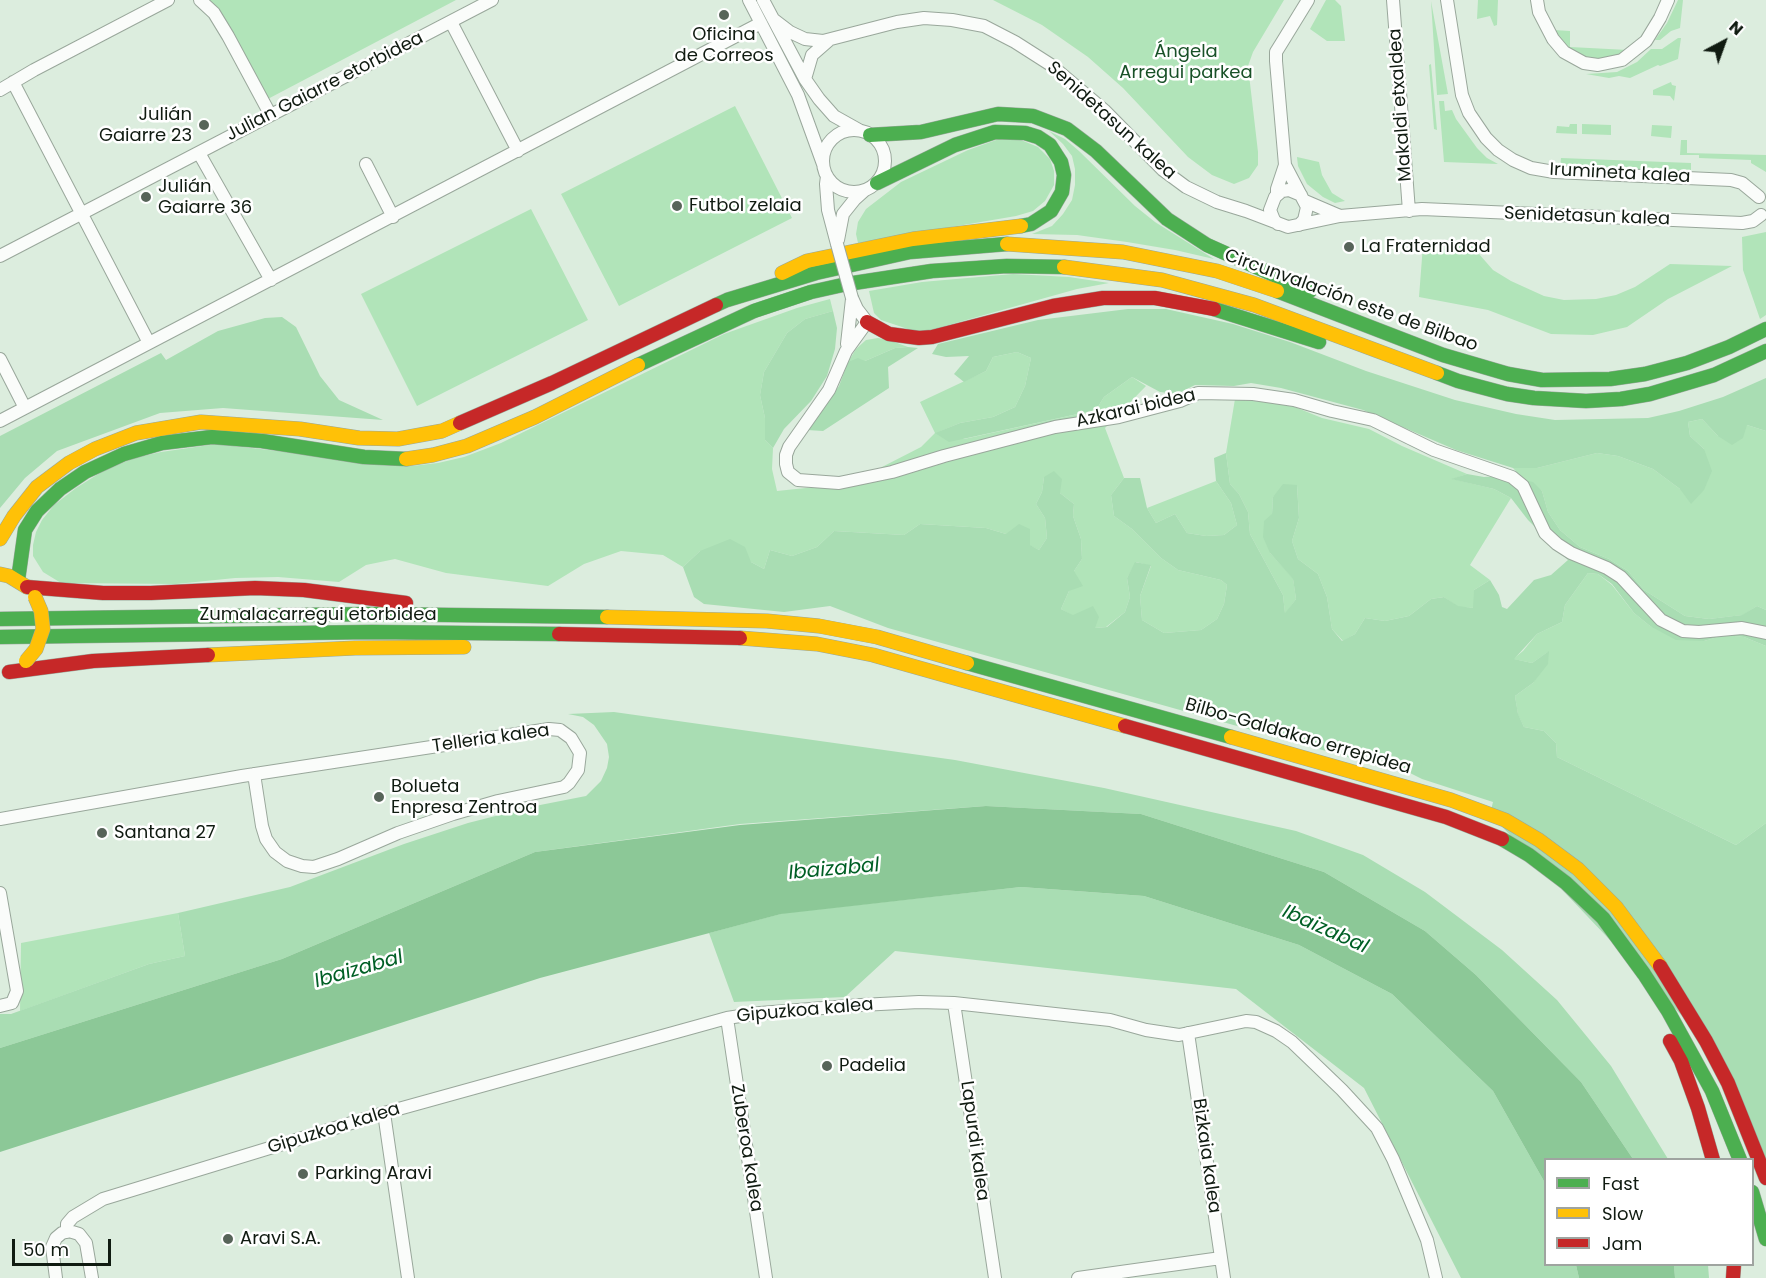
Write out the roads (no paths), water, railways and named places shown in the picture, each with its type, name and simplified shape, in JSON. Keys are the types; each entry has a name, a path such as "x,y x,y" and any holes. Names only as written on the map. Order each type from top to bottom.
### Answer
{"main road":[{"path":"866,133 921,132 998,114 1033,116 1067,129 1077,136 1096,151 1167,219 1207,245 1479,366"},
{"path":"727,300 807,261 913,238 1031,224 1051,212 1062,192 1064,175 1061,162 1050,145 1038,137 1025,133 995,132 955,145 871,187"},
{"name":"Circunvalación este de Bilbao","path":"0,539 14,516 37,487 69,463 95,449 136,433 201,422 300,429 359,438 398,439 442,431 552,383 727,300 816,273 910,252 1003,244 1124,252 1217,271 1292,296 1443,355 1508,374 1542,380 1586,381 1645,374 1687,363 1729,347 1766,329"},
{"name":"Circunvalación este de Bilbao","path":"27,588 24,536 37,510 60,489 85,472 124,454 162,443 212,437 262,441 364,457 403,459 433,455 467,446 535,417 702,333 787,299 847,284 932,271 1007,266 1063,267 1125,274 1197,288 1254,305 1458,381 1507,394 1558,400 1621,399 1650,394 1714,375 1766,351"},
{"path":"867,322 889,334 919,338 932,337 1053,306 1103,298 1155,298 1199,305 1241,316 1320,342 1362,345"},
{"path":"0,574 27,588 60,591 151,593 255,588 304,590 402,603 588,606 637,618"},
{"path":"5,673 26,661 36,649 43,629 41,610 27,588"},
{"name":"Zumalacarregui etorbidea","path":"6,619 191,615 637,618"},
{"name":"Bilbo-Galdakao errepidea","path":"637,618 767,621 853,632 1451,800 1505,820 1539,840 1578,869 1616,907 1635,931 1683,1002 1717,1061 1744,1120 1766,1178"},
{"name":"Zumalacarregui etorbidea","path":"6,637 372,632 636,635"},
{"path":"5,673 93,661 355,648 595,646 636,635"},
{"name":"Bilbo-Galdakao errepidea","path":"636,635 766,639 817,644 873,655 1446,817 1497,836 1529,855 1566,883 1603,918 1644,974 1701,1069 1739,1158"},
{"path":"1529,855 1608,944 1664,1030 1681,1061 1712,1158"},
{"path":"1754,1199 1766,1239"}],"street":[{"path":"0,90 168,0"},
{"path":"200,0 214,14 228,36 270,114"},
{"name":"Julian Gaiarre etorbidea","path":"0,256 492,0"},
{"path":"749,0 798,95 825,170 840,188 857,192 871,187"},
{"path":"763,0 805,79 819,99 834,116 866,133 883,148 885,166 871,187 848,206 843,214 837,244"},
{"path":"1285,165 1270,210 1278,224 1288,227 1299,225 1307,214 1303,198 1285,165 1276,52 1308,0"},
{"name":"Makaldi etxaldea","path":"1393,0 1409,211"},
{"name":"Irumineta kalea","path":"1447,0 1462,95 1469,113 1486,138 1513,160 1531,168 1554,172 1731,180 1763,194"},
{"path":"1537,0 1539,12 1564,52 1584,63 1598,65 1622,60 1646,40 1668,0"},
{"name":"Senidetasun kalea","path":"773,19 790,32 805,39 825,41 887,24 924,18 984,26 1051,65 1104,110 1163,170 1186,188 1278,224"},
{"path":"451,22 518,151"},
{"path":"0,421 760,23"},
{"path":"805,79 812,55 825,41"},
{"path":"13,82 149,344"},
{"path":"846,351 867,322 852,298 828,210 824,155 834,138 843,133 853,130 866,133"},
{"path":"199,153 270,280"},
{"path":"366,164 393,217"},
{"path":"1246,211 1289,190 1303,198"},
{"path":"1763,194 1757,206 1763,217"},
{"name":"Senidetasun kalea","path":"1303,198 1340,216"},
{"name":"Senidetasun kalea","path":"1299,225 1340,216 1422,209 1742,223 1763,217"},
{"path":"846,351 852,298"},
{"name":"Azkarai bidea","path":"846,351 829,390 789,447 786,455 788,472 798,480 839,483 892,472 1055,427 1119,417 1180,401 1198,393 1253,394 1294,400 1373,420 1434,450 1512,477 1523,486 1545,533 1557,544 1621,577 1661,620 1683,631 1742,628 1766,633"},
{"path":"0,359 25,408"},
{"name":"Telleria kalea","path":"0,819 254,774 549,729 560,730 571,738 580,753 578,770 564,787 498,801 453,814 398,833 314,867 288,861 275,852 266,839 254,774"},
{"path":"0,893 17,991 12,1003 0,1006"},
{"name":"Gipuzkoa kalea","path":"56,1278 52,1247 56,1238 67,1232 67,1224 73,1216 103,1199 384,1113 727,1018 760,1013 919,1002 954,1003 1110,1020 1179,1035 1246,1022 1256,1022 1276,1031 1292,1042 1342,1090 1377,1128 1393,1159 1426,1240 1436,1278"},
{"name":"Lapurdi kalea","path":"954,1003 995,1278"},
{"name":"Zuberoa kalea","path":"727,1018 766,1278"},
{"name":"Bizkaia kalea","path":"1188,1033 1224,1278"},
{"path":"384,1113 408,1278"},
{"path":"67,1232 79,1234 86,1243 92,1278"},
{"path":"1078,1278 1221,1258"}],"water":[{"name":"Ibaizabal","path":"986,806 1141,814 1324,872 1425,931 1476,975 1581,1082 1632,1158 1544,1158 1544,1181 1493,1091 1392,994 1299,945 1144,896 1021,887 781,914 540,978 0,1152 0,1048 282,959 535,852 740,825"},
{"path":"1576,1266 1674,1266 1675,1278 1579,1278"}],"place":[{"name":"Oficina de Correos","path":"724,15"},
{"name":"Julián Gaiarre 23","path":"204,125"},
{"name":"Julián Gaiarre 36","path":"146,197"},
{"name":"Futbol zelaia","path":"677,206"},
{"name":"La Fraternidad","path":"1349,247"},
{"name":"Bolueta Enpresa Zentroa","path":"379,797"},
{"name":"Santana 27","path":"102,833"},
{"name":"Padelia","path":"827,1066"},
{"name":"Parking Aravi","path":"303,1174"},
{"name":"Aravi S.A.","path":"228,1239"}],"park label":[{"name":"Ángela Arregui parkea","path":"1186,62"}]}
